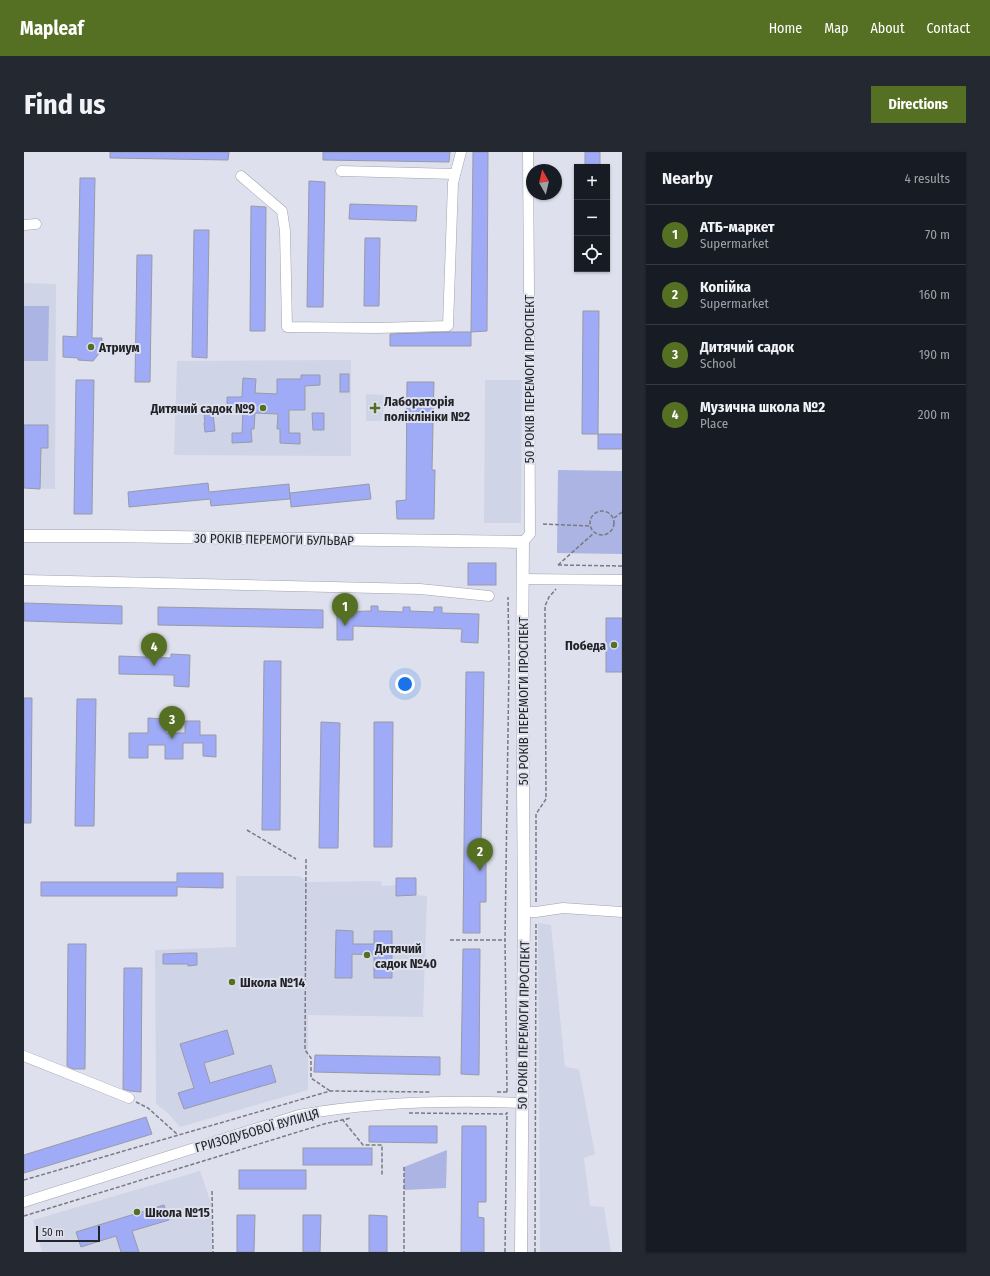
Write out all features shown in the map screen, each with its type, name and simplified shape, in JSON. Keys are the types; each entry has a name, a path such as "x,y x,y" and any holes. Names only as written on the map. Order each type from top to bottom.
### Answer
{"main road":[{"name":"30 РОКІВ ПЕРЕМОГИ БУЛЬВАР","path":"24,536 523,542"},
{"name":"50 РОКІВ ПЕРЕМОГИ ПРОСПЕКТ","path":"521,1252 522,1103 530,912 522,663 524,579 523,542"}],"street":[{"path":"241,176 282,211 286,250 287,328 448,326 453,183 460,152"},
{"name":"50 РОКІВ ПЕРЕМОГИ ПРОСПЕКТ","path":"523,542 530,534 530,291 528,152"},
{"path":"341,171 455,174"},
{"path":"24,225 36,224"},
{"path":"524,579 622,580"},
{"path":"24,580 420,589 488,596"},
{"path":"530,912 563,908 622,912"},
{"path":"24,1056 129,1098"},
{"name":"ГРИЗОДУБОВОЇ ВУЛИЦЯ","path":"24,1202 299,1115 332,1109 401,1103 522,1103"}],"path":[{"path":"600,511 608,512 614,519 614,527 610,533 602,536 594,533 590,526 593,514 600,511"},
{"path":"614,519 622,512"},
{"path":"542,524 590,526"},
{"path":"594,533 558,565 622,566"},
{"path":"535,1252 530,912 536,814 546,799 545,606 549,597 557,588"},
{"path":"505,1252 507,1092 505,940 509,663 508,597"},
{"path":"247,830 296,859"},
{"path":"306,860 305,1050 311,1058 311,1078 330,1091"},
{"path":"450,940 505,940"},
{"path":"24,1180 330,1091 436,1092"},
{"path":"493,1092 507,1092"},
{"path":"129,1098 148,1108 178,1135"},
{"path":"403,1113 507,1114"},
{"path":"24,1216 324,1124 355,1117"},
{"path":"342,1119 363,1145 382,1145 382,1175"},
{"path":"404,1167 404,1252"},
{"path":"212,1191 213,1252"}],"shaded area":[{"path":"24,283 56,284 55,489 24,488"},
{"path":"24,306 49,306 48,361 24,361"},
{"name":"Дитячий садок №9","path":"351,360 351,456 174,455 177,361"},
{"path":"485,380 522,380 521,523 484,523"},
{"name":"Лабораторія поліклініки №2","path":"366,394 384,395 383,421 366,421"},
{"path":"558,470 622,471 622,554 557,553"},
{"name":"Школа №14","path":"236,876 299,876 309,882 381,881 382,886 396,885 396,878 416,878 416,895 427,896 423,1017 308,1015 308,1090 180,1127 168,1113 156,1104 155,950 236,947"},
{"path":"538,923 551,925 565,1067 579,1069 595,1154 584,1158 590,1206 604,1207 611,1252 540,1252"},
{"path":"447,1150 446,1188 404,1190 404,1167"},
{"name":"Школа №15","path":"200,1171 211,1203 212,1252 42,1252 33,1220"}],"building":[{"path":"110,152 229,152 228,160 110,158"},
{"path":"323,152 450,152 449,162 323,160"},
{"path":"473,152 488,152 487,331 471,332"},
{"path":"585,152 600,152 600,164 585,164"},
{"path":"80,178 95,178 92,338 102,338 102,350 93,361 63,357 63,336 77,337"},
{"path":"309,181 325,182 323,307 307,307"},
{"path":"350,204 417,206 416,221 349,219"},
{"path":"251,206 266,207 265,331 250,331"},
{"path":"194,230 209,230 207,358 192,357"},
{"path":"365,238 380,238 379,306 364,306"},
{"path":"137,255 152,255 150,382 135,382"},
{"path":"583,311 599,311 598,434 582,434"},
{"path":"471,332 471,346 390,346 390,334"},
{"path":"340,374 349,374 349,392 340,392"},
{"path":"301,375 320,375 320,385 305,386 305,410 289,410 289,433 300,433 300,444 280,443 280,429 277,429 278,414 255,413 254,429 251,429 252,442 232,443 232,433 242,433 243,410 227,410 227,397 242,397 243,378 256,379 255,393 277,394 277,379 301,379"},
{"path":"76,380 94,380 92,514 74,514"},
{"path":"407,382 434,382 432,470 435,470 434,519 397,519 396,501 406,500"},
{"path":"215,405 216,414 213,414 215,431 205,432 203,406"},
{"path":"312,413 324,413 324,430 313,430"},
{"path":"24,425 48,425 48,448 41,448 40,489 24,488"},
{"path":"598,434 622,434 622,449 598,449"},
{"path":"208,483 209,492 289,484 290,499 211,506 210,499 129,507 128,492"},
{"path":"369,484 371,499 291,507 290,493"},
{"path":"468,563 496,563 496,585 468,585"},
{"path":"24,603 122,606 122,624 24,621"},
{"path":"371,606 378,606 378,611 403,612 403,607 410,607 410,611 434,612 434,607 442,607 442,613 479,614 478,643 461,642 462,629 353,626 353,640 337,640 337,612 371,611"},
{"path":"158,607 323,610 323,628 158,625"},
{"name":"Победа","path":"606,618 622,618 622,672 606,672"},
{"path":"171,654 190,655 189,687 174,686 174,675 119,674 119,656 171,658"},
{"path":"264,661 281,661 280,830 262,830"},
{"path":"466,672 484,672 481,848 486,847 486,902 480,902 480,933 463,933"},
{"path":"24,698 32,698 31,823 24,823"},
{"path":"77,699 96,699 94,826 75,826"},
{"path":"148,718 166,719 166,733 185,733 185,721 200,721 200,735 216,735 216,757 203,756 203,743 183,743 183,759 165,759 165,745 148,745 148,758 129,758 129,733 148,733"},
{"path":"321,722 340,723 338,848 319,848"},
{"path":"374,722 393,722 392,847 374,847"},
{"path":"177,873 223,873 223,888 177,887 177,896 41,896 41,882 177,882"},
{"path":"396,878 416,878 416,895 396,896"},
{"path":"336,930 353,931 353,944 374,944 374,931 392,931 392,978 374,978 374,955 352,954 352,978 335,978"},
{"path":"68,944 86,944 85,1069 73,1069 67,1066"},
{"path":"463,949 480,949 479,1075 461,1074"},
{"path":"197,953 197,965 188,966 188,964 163,964 163,954"},
{"path":"124,968 142,968 141,1092 123,1089"},
{"path":"227,1030 234,1054 204,1063 210,1083 271,1065 276,1082 184,1109 178,1093 194,1088 180,1044"},
{"path":"315,1055 440,1057 440,1075 314,1072"},
{"path":"146,1117 152,1134 24,1173 24,1155"},
{"path":"369,1126 437,1126 437,1143 369,1142"},
{"path":"462,1126 486,1126 486,1202 478,1202 478,1217 484,1218 484,1252 461,1252"},
{"path":"303,1148 372,1148 372,1165 303,1165"},
{"path":"239,1170 306,1170 306,1189 239,1189"},
{"path":"164,1205 169,1220 132,1231 139,1252 121,1252 116,1236 81,1247 76,1232"},
{"path":"237,1215 255,1215 254,1252 237,1252"},
{"path":"303,1215 321,1215 320,1252 303,1252"},
{"path":"369,1215 387,1216 387,1252 369,1252"}],"place":[{"name":"Атриум","path":"91,347"},
{"name":"Дитячий садок №9","path":"263,408"},
{"name":"Лабораторія поліклініки №2","path":"375,408"},
{"name":"АТБ-маркет","path":"345,626"},
{"name":"Победа","path":"614,645"},
{"name":"Музична школа №2","path":"154,666"},
{"name":"Дитячий садок","path":"172,739"},
{"name":"Копійка","path":"480,871"},
{"name":"Дитячий садок №40","path":"367,955"},
{"name":"Школа №14","path":"232,982"},
{"name":"Школа №15","path":"137,1212"}]}
